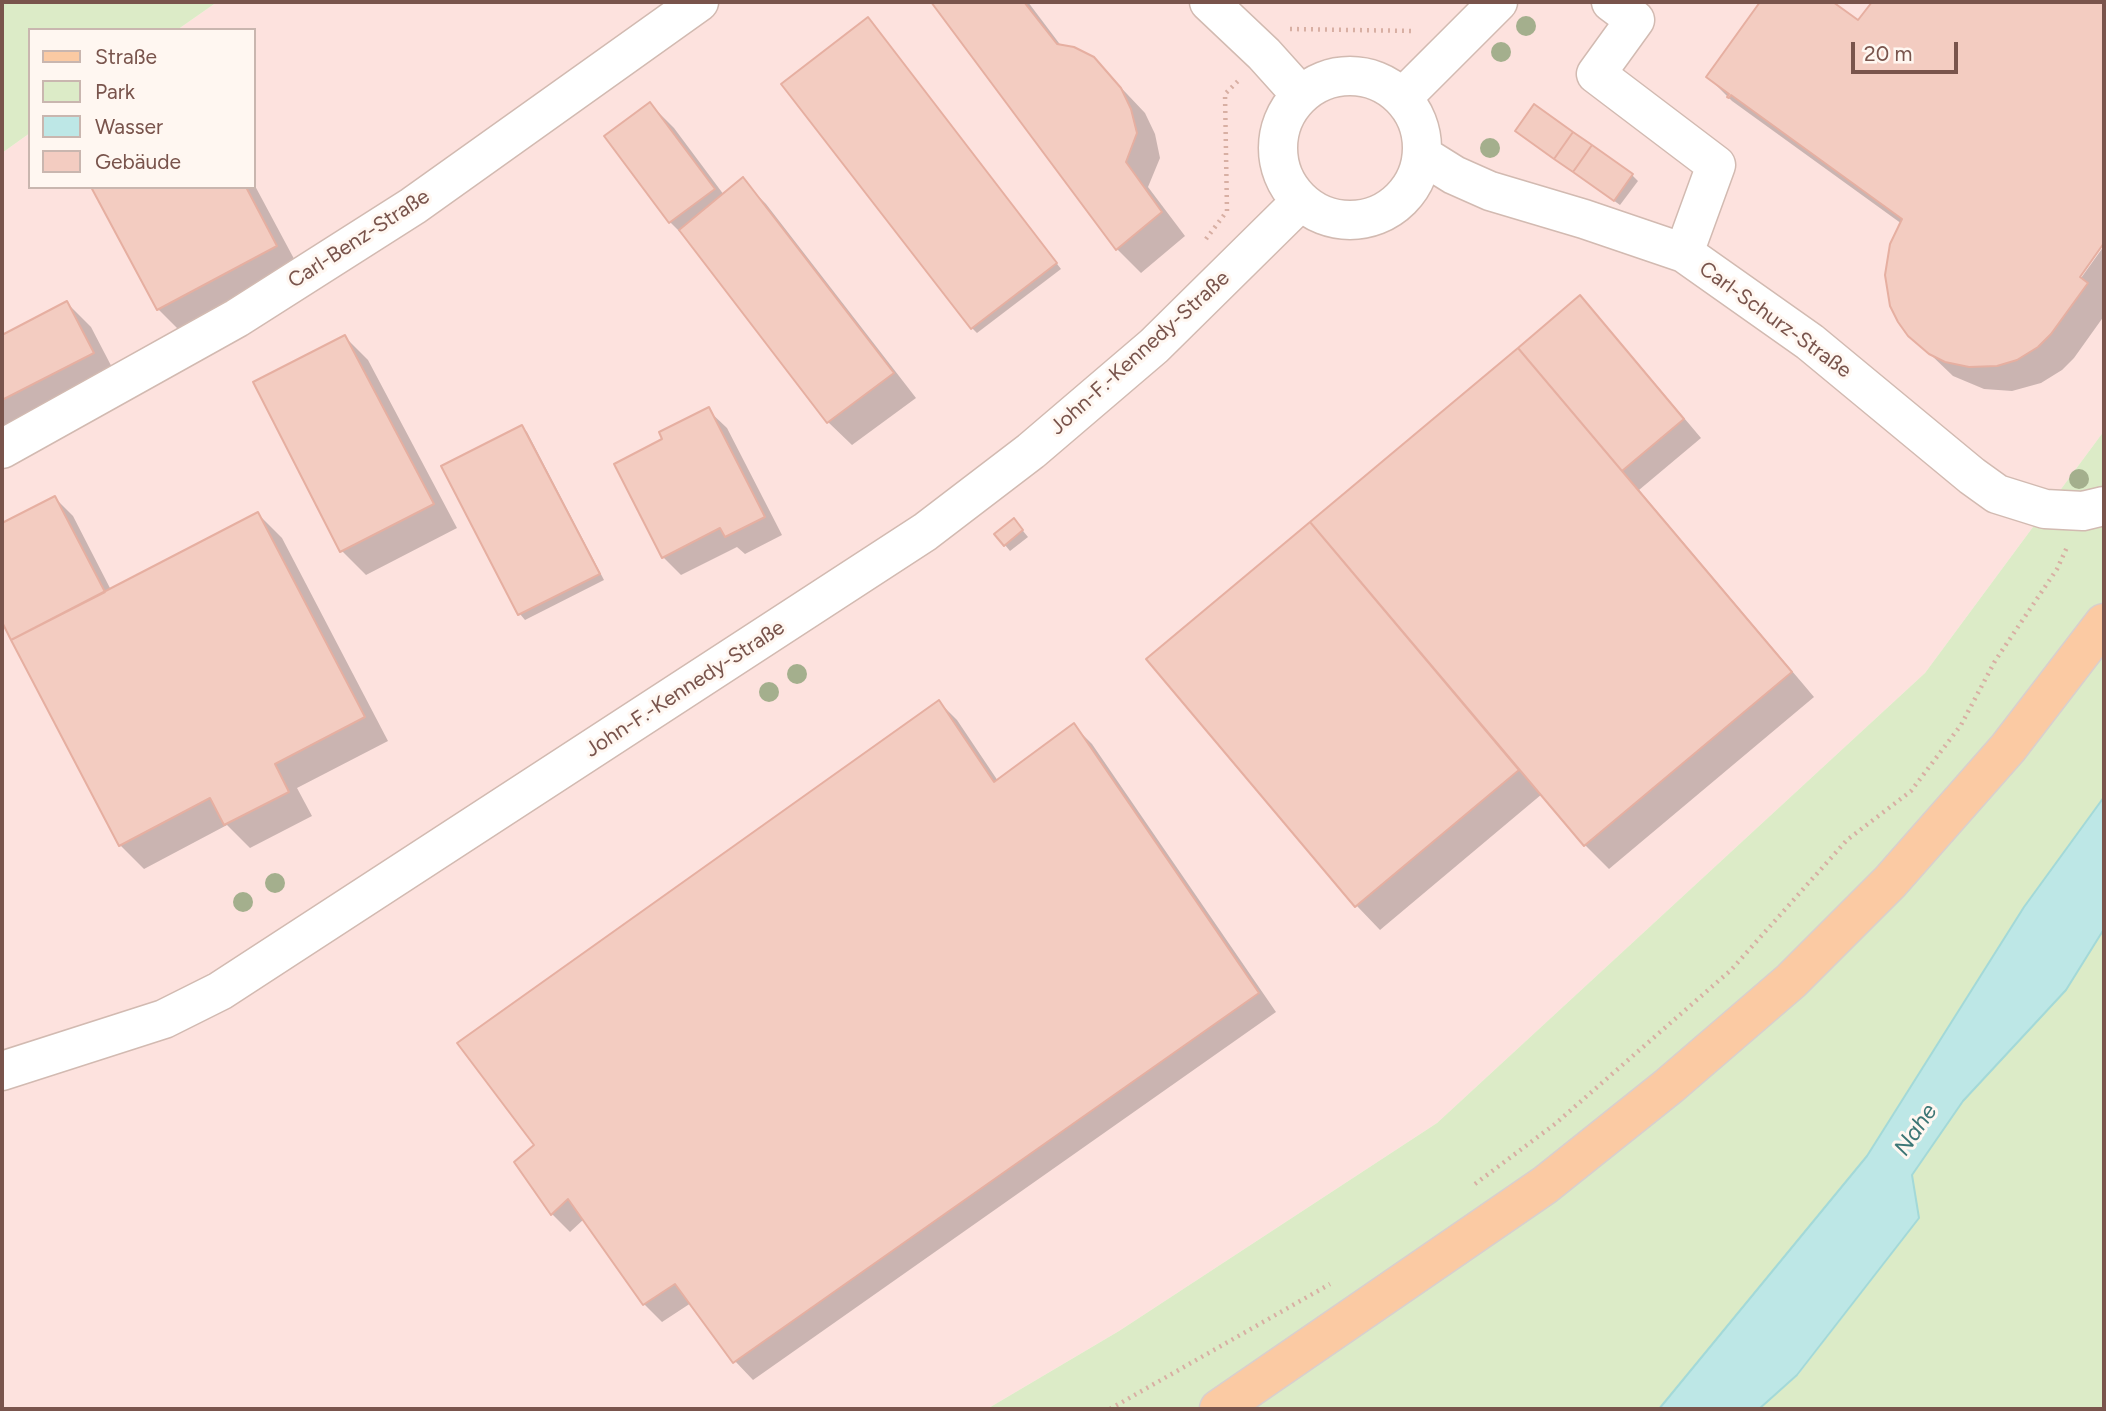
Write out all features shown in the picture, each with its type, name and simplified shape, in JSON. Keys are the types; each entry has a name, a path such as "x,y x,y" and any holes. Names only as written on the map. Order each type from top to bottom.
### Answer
{"main road":[{"path":"1219,1409 1545,1185 1669,1086 1791,981 1891,882 2008,748 2104,624"}],"street":[{"name":"Carl-Benz-Straße","path":"2,449 237,318 413,206 699,2"},
{"path":"1403,97 1498,2"},
{"path":"1611,2 1635,20 1597,74 1716,165 1684,253"},
{"path":"1228,7 1264,54 1300,94"},
{"path":"1352,75 1380,81 1403,97 1415,115 1422,134 1423,155 1413,186 1390,209 1360,220 1328,218 1300,202 1283,177 1276,148 1282,119 1300,94 1324,79 1352,75"},
{"name":"Carl-Schurz-Straße","path":"1423,155 1454,176 1490,191 1684,253 1810,342 1997,494 2045,509 2093,509"},
{"name":"John-F.-Kennedy-Straße","path":"2,1071 164,1019 220,991 925,532 1031,451 1154,345 1300,202"}],"path":[{"path":"1202,244 1227,211 1225,94 1289,29 1418,31 1443,57"},
{"path":"1465,1191 1555,1124 1731,970 1847,840 1911,791 1961,725 1996,662 2093,509"},
{"path":"1110,1409 1340,1278"}],"shaded area":[{"path":"217,2 2104,2 2104,431 1925,673 1437,1123 1119,1331 987,1409 2,1409 2,153 28,134 28,189 256,189 256,28 180,28"}],"green space":[{"path":"2,2 217,2 180,28 28,28 28,134 2,153"},
{"path":"2104,431 2104,797 2024,907 1867,1156 1659,1409 987,1409 1119,1331 1437,1123 1925,673"},
{"path":"2104,929 2104,1409 1759,1409 1798,1375 1919,1218 1912,1175 1963,1101 2066,990"}],"water":[{"name":"Nahe","path":"2104,797 2104,929 2066,990 1963,1101 1912,1175 1919,1218 1797,1375 1759,1409 1659,1409 1867,1156 2024,907"}],"building":[{"path":"931,2 1024,2 1057,44 1074,47 1094,57 1121,88 1131,109 1137,133 1126,162 1162,212 1116,250"},
{"path":"1760,2 1833,2 1858,20 1872,2 2104,2 2104,243 2080,277 2088,283 2051,334 2038,347 2017,360 1997,366 1969,367 1945,362 1929,354 1908,336 1890,306 1885,275 1890,244 1902,219 1731,95 1727,97 1729,94 1706,77"},
{"path":"868,17 1057,263 971,329 781,84"},
{"path":"650,102 715,189 669,223 604,136"},
{"path":"1534,104 1573,132 1554,159 1515,131"},
{"path":"1573,132 1592,145 1573,172 1554,159"},
{"path":"1592,145 1633,174 1614,201 1573,172"},
{"path":"743,177 894,373 827,423 679,230"},
{"path":"92,189 247,189 277,246 157,310"},
{"path":"1580,295 1684,419 1622,471 1518,348"},
{"path":"67,301 94,353 2,400 2,335"},
{"path":"345,335 434,504 340,552 253,382"},
{"path":"1518,348 1792,672 1584,846 1310,522"},
{"path":"709,407 765,517 725,537 720,528 662,558 614,464 662,439 659,432"},
{"path":"522,425 600,574 518,615 441,466"},
{"path":"55,496 105,592 11,640 2,622 2,523"},
{"path":"258,512 365,717 275,764 289,792 224,825 210,798 119,846 11,640"},
{"path":"1014,518 1023,530 1004,546 994,534"},
{"path":"1310,522 1519,770 1355,907 1146,659"},
{"path":"939,700 994,782 1074,723 1259,993 733,1363 675,1284 643,1305 568,1199 551,1215 514,1162 534,1145 457,1043"}]}
